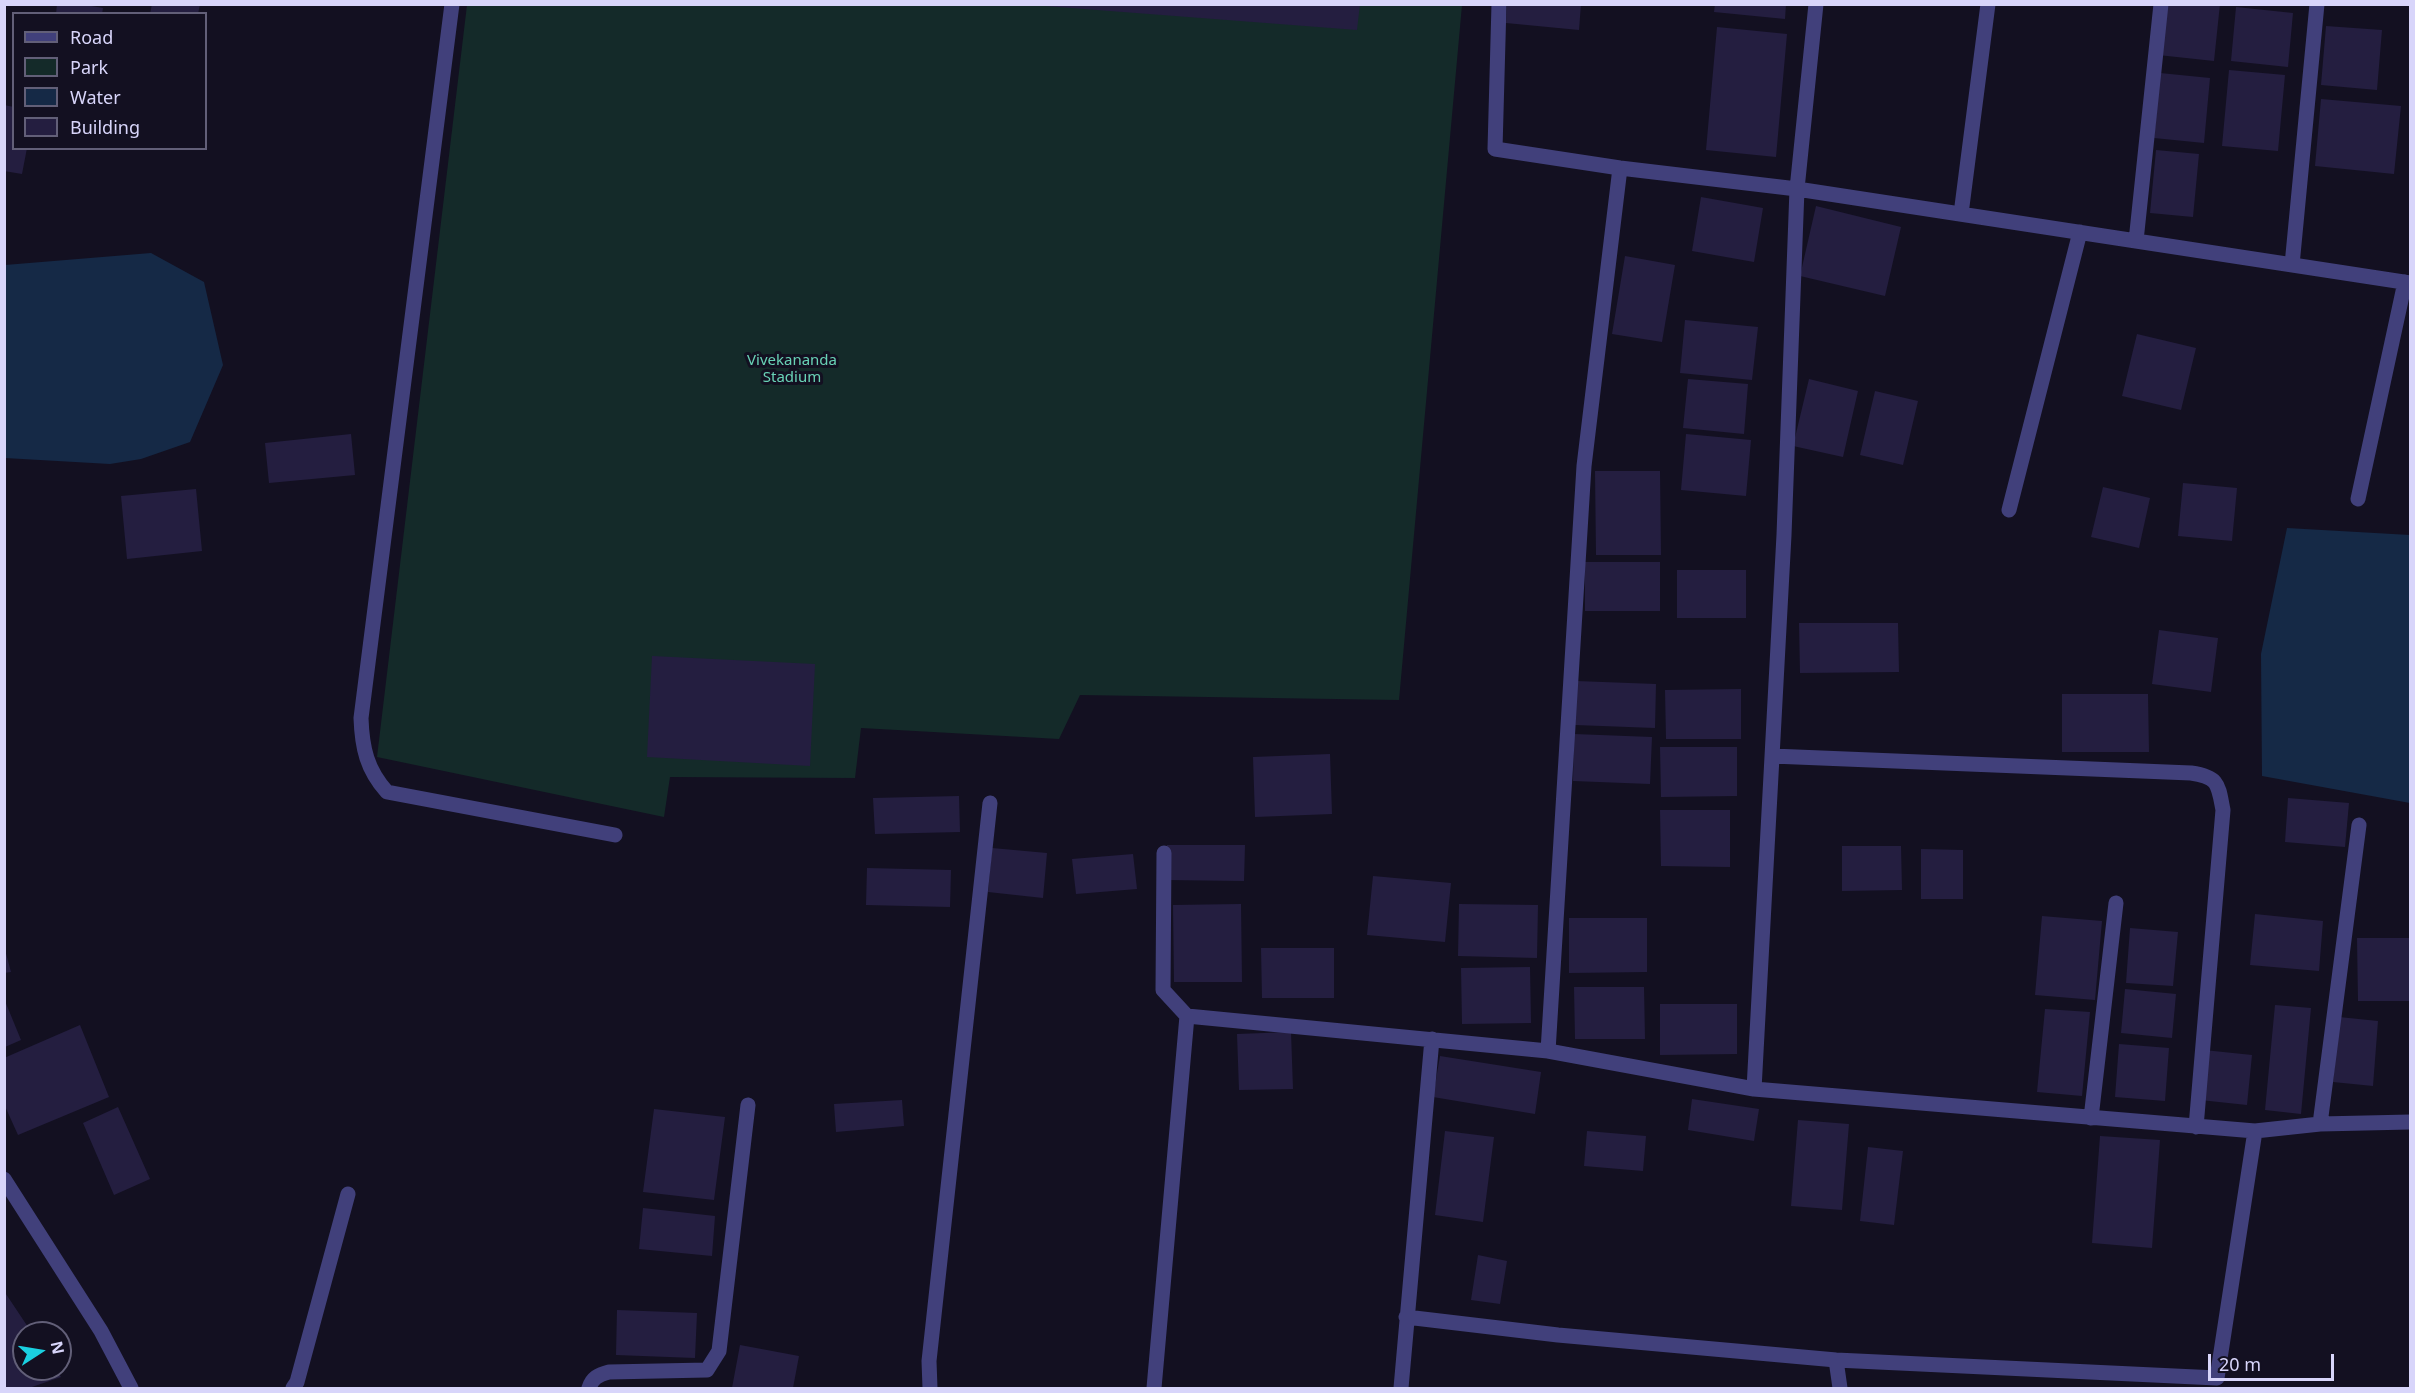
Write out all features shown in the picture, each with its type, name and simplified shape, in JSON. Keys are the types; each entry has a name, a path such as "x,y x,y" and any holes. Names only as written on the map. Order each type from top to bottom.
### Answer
{"street":[{"path":"453,4 360,718 362,740 366,759 375,778 387,792 615,835"},
{"path":"1499,4 1495,149 1620,168 1797,189 2408,282 2358,499"},
{"path":"1754,1089 1772,756 1797,189 1816,4"},
{"path":"1961,214 1988,4"},
{"path":"2136,241 2161,4"},
{"path":"2292,265 2317,4"},
{"path":"1548,1051 1584,466 1620,168"},
{"path":"2009,510 2080,232"},
{"path":"1772,756 2191,773 2211,776 2219,785 2223,810 2196,1127"},
{"path":"930,1389 929,1361 990,803"},
{"path":"2320,1124 2358,825"},
{"path":"1164,853 1163,990 1187,1016 1548,1051 1754,1089 2255,1131 2320,1124 2410,1122"},
{"path":"2091,1118 2116,903"},
{"path":"1154,1389 1187,1016"},
{"path":"1401,1389 1432,1039"},
{"path":"589,1389 591,1382 598,1375 609,1372 707,1370 714,1362 719,1351 748,1105"},
{"path":"1407,1317 1558,1335 1836,1360 2217,1378 2255,1131"},
{"path":"4,1179 101,1331 131,1389"},
{"path":"293,1389 297,1382 348,1194"},
{"path":"1836,1360 1840,1389"}],"green space":[{"name":"Vivekananda Stadium","path":"467,5 1462,5 1399,700 1080,695 1059,739 861,728 855,778 670,777 664,817 377,757"}],"water":[{"path":"151,253 204,282 223,365 190,442 141,459 110,464 5,458 5,265"},
{"path":"2287,528 2410,535 2410,803 2262,776 2261,654"}],"building":[{"path":"57,4 80,4 103,8 102,12 56,12"},
{"path":"152,4 200,4 198,12 150,12"},
{"path":"1019,4 1360,4 1357,30"},
{"path":"1507,4 1581,4 1579,30 1506,23"},
{"path":"1715,4 1786,4 1785,19 1714,12"},
{"path":"2163,4 2220,4 2214,61 2158,55"},
{"path":"2236,7 2293,13 2288,67 2231,61"},
{"path":"2326,26 2382,30 2377,90 2321,85"},
{"path":"1717,27 1787,34 1776,157 1706,150"},
{"path":"2229,70 2285,75 2278,151 2222,146"},
{"path":"2160,73 2210,78 2204,143 2154,138"},
{"path":"2321,99 2401,106 2394,174 2315,166"},
{"path":"4,105 12,107 12,150 27,150 22,174 4,171"},
{"path":"2156,150 2199,154 2193,217 2150,213"},
{"path":"1701,197 1763,208 1754,262 1692,251"},
{"path":"1816,206 1901,227 1885,296 1800,276"},
{"path":"1625,256 1675,265 1662,342 1612,334"},
{"path":"1685,320 1758,327 1752,380 1680,373"},
{"path":"2137,334 2196,348 2181,410 2122,396"},
{"path":"1688,379 1748,384 1744,434 1683,428"},
{"path":"1809,379 1858,391 1843,457 1793,446"},
{"path":"1875,391 1918,401 1903,465 1860,455"},
{"path":"351,434 355,475 269,483 265,443"},
{"path":"1686,434 1751,440 1746,496 1681,490"},
{"path":"1595,471 1660,471 1661,555 1596,555"},
{"path":"2183,483 2237,488 2232,541 2178,536"},
{"path":"2103,487 2150,498 2139,548 2091,537"},
{"path":"196,489 202,551 127,559 121,496"},
{"path":"1585,562 1660,562 1660,611 1585,611"},
{"path":"1677,570 1746,570 1746,618 1677,618"},
{"path":"1799,623 1898,623 1899,672 1800,673"},
{"path":"2159,630 2218,638 2211,692 2152,684"},
{"path":"652,656 815,664 810,766 647,757"},
{"path":"1576,681 1656,684 1655,728 1575,725"},
{"path":"1741,689 1741,739 1666,739 1665,690"},
{"path":"2062,694 2148,694 2149,752 2062,752"},
{"path":"1574,734 1652,737 1650,784 1573,781"},
{"path":"1660,747 1737,747 1737,796 1661,797"},
{"path":"1330,754 1332,814 1255,817 1253,757"},
{"path":"959,796 960,832 875,834 873,798"},
{"path":"2288,798 2349,803 2345,847 2285,842"},
{"path":"1660,810 1730,810 1730,867 1661,866"},
{"path":"1167,845 1245,845 1244,881 1166,880"},
{"path":"1842,846 1901,846 1902,890 1842,891"},
{"path":"992,848 1047,853 1043,898 988,892"},
{"path":"1921,849 1963,850 1963,899 1921,899"},
{"path":"1133,854 1137,889 1076,894 1072,859"},
{"path":"867,868 951,870 950,907 866,905"},
{"path":"1373,876 1451,883 1445,942 1367,935"},
{"path":"1241,904 1242,982 1174,982 1173,905"},
{"path":"1459,904 1538,905 1537,958 1458,956"},
{"path":"2255,914 2323,921 2319,971 2250,965"},
{"path":"2042,916 2102,921 2095,1000 2035,995"},
{"path":"1569,918 1647,918 1647,972 1569,973"},
{"path":"2130,928 2178,932 2173,986 2126,983"},
{"path":"2357,938 2410,938 2410,1001 2358,1001"},
{"path":"4,946 11,972 4,973"},
{"path":"1261,948 1334,948 1334,998 1262,998"},
{"path":"1530,967 1531,1023 1462,1024 1461,968"},
{"path":"1574,987 1644,987 1645,1039 1575,1039"},
{"path":"2125,989 2176,994 2172,1038 2121,1033"},
{"path":"5,1001 21,1040 5,1047"},
{"path":"1660,1004 1737,1004 1737,1054 1660,1055"},
{"path":"2275,1005 2311,1008 2301,1114 2265,1110"},
{"path":"2045,1009 2090,1012 2082,1096 2037,1092"},
{"path":"2339,1017 2378,1021 2373,1086 2333,1082"},
{"path":"80,1025 109,1097 18,1135 4,1104 4,1058"},
{"path":"1291,1032 1293,1089 1239,1090 1237,1034"},
{"path":"2119,1044 2169,1048 2165,1101 2115,1097"},
{"path":"2204,1050 2252,1055 2247,1105 2200,1100"},
{"path":"1440,1056 1541,1072 1535,1114 1433,1097"},
{"path":"1692,1099 1759,1109 1754,1141 1688,1130"},
{"path":"902,1100 904,1126 836,1132 834,1104"},
{"path":"118,1107 150,1179 114,1195 83,1123"},
{"path":"654,1109 725,1117 714,1200 643,1192"},
{"path":"1798,1120 1849,1124 1842,1210 1791,1206"},
{"path":"1445,1131 1494,1137 1483,1222 1435,1215"},
{"path":"1587,1131 1646,1136 1643,1171 1584,1166"},
{"path":"2100,1136 2160,1140 2152,1248 2092,1243"},
{"path":"1868,1147 1903,1151 1894,1225 1860,1221"},
{"path":"643,1208 715,1216 712,1256 639,1249"},
{"path":"1478,1255 1507,1261 1500,1304 1471,1300"},
{"path":"4,1291 24,1321 12,1321 12,1381 49,1381 29,1388 4,1388"},
{"path":"617,1310 697,1313 695,1358 616,1355"},
{"path":"740,1345 799,1356 793,1388 732,1388"}]}
